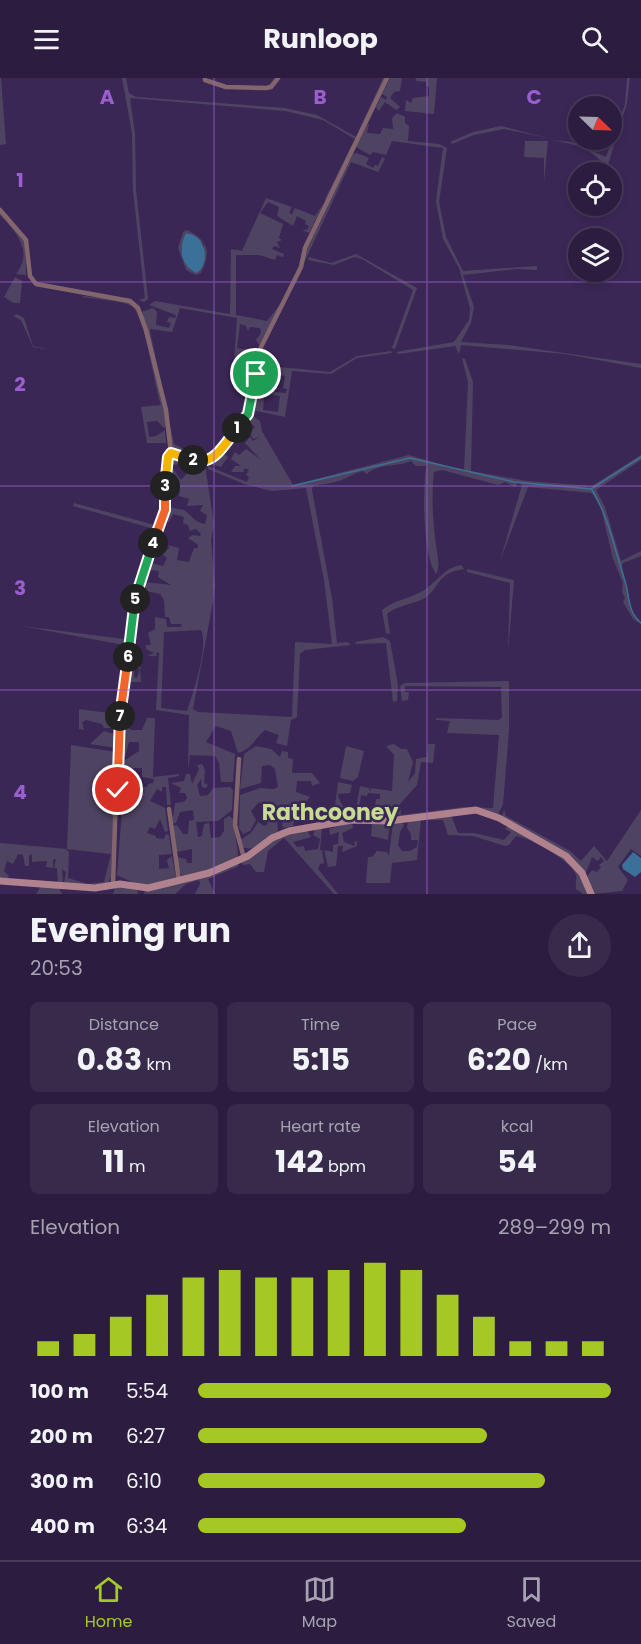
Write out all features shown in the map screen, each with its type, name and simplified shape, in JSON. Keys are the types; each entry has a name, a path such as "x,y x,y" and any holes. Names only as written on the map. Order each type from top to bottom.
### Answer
{"street":[{"path":"205,78 216,86 266,88 272,87 278,78"},
{"path":"171,453 197,461 208,461 247,416 264,339 298,272 305,248 387,78"},
{"path":"0,210 26,240 30,276 37,285 130,301 137,305 146,330 165,410 171,453 166,474 165,510 138,585 130,626 118,732 113,884"},
{"path":"239,759 235,825 244,858"},
{"path":"169,809 179,881"},
{"path":"0,881 95,888 113,884 140,891 203,875 244,858 277,835 296,829 352,820 389,821 476,810 499,818 566,856 582,873 591,894"}],"shaded area":[{"path":"0,78 6,144 0,145"},
{"path":"122,78 126,78 129,93 136,97 285,108 317,115 356,137 383,78 386,78 324,201 355,139 323,120 285,111 130,98 135,134 136,190 148,299 144,302 139,300 145,298 133,190 132,133"},
{"path":"390,78 402,78 400,91 394,92 390,98 400,107 396,110 385,102 379,111 376,107 381,97 386,100 387,97 382,94"},
{"path":"415,78 437,78 434,114 405,111 406,100 411,103 413,98 429,96 429,87 426,86 426,82 417,81"},
{"path":"627,78 630,78 627,103 622,119"},
{"path":"397,113 405,117 405,123 409,126 408,141 439,144 447,148 439,202 446,237 463,271 537,266 537,270 516,269 463,275 474,307 471,323 461,342 508,345 641,364 641,368 565,354 461,345 459,354 455,346 399,354 396,352 454,342 469,320 470,308 459,268 443,239 436,201 443,148 392,141 386,155 373,152 370,155 356,147 367,125 369,124 367,133 380,134 383,128 393,129 392,118"},
{"path":"501,126 547,138 504,129 474,135 452,144 450,142 473,132"},
{"path":"525,141 548,141 544,181 544,158 524,157"},
{"path":"587,150 590,150 606,157 609,150 613,150 609,162 602,162"},
{"path":"357,153 369,158 366,164 373,168 375,165 378,166 382,157 385,159 378,172 351,162 297,278 305,253 353,154"},
{"path":"266,198 292,207 289,213 292,214 295,208 315,216 324,203 309,233 302,230 307,230 309,226 305,224 306,221 297,216 293,226 277,216 279,207 268,202 260,213 283,224 279,238 282,240 277,242 280,248 274,246 272,249 284,254 283,257 277,255 275,260 259,255 236,255 236,315 267,321 282,302 259,345 256,340 261,333 260,328 250,327 248,331 246,326 240,324 237,348 248,350 251,355 254,349 259,349 246,414 208,458 199,459 188,457 178,453 171,444 169,426 141,312 153,308 157,312 156,325 169,328 171,323 167,322 169,317 175,318 176,315 149,305 155,301 230,314 231,249 242,251","holes":["180,308 237,318 234,364 254,368 244,414 211,454 201,458 174,444 150,329 172,332"]},
{"path":"0,211 25,241 26,275 16,274 23,257 21,242 0,215"},
{"path":"187,230 194,234 204,242 206,247 204,265 201,273 196,275 186,270 178,248 183,232","holes":["186,233 190,233 204,244 204,263 183,261 181,249"]},
{"path":"356,254 417,288 395,349 392,348 413,290 362,259 354,257 334,265 308,260 309,257 331,263"},
{"path":"15,277 22,281 20,303 14,303 4,297"},
{"path":"84,296 124,301 134,306 138,313 153,362 167,425 164,428 157,421 147,422 149,437 156,436 165,430 166,443 147,443 141,407 161,405 145,337 137,314 130,305 83,297 80,299"},
{"path":"17,314 24,318 33,346 52,350 33,347 21,320 13,316"},
{"path":"391,351 392,353 357,358 331,374 292,371 285,417 251,410 256,397 264,398 263,410 278,412 280,396 254,392 260,376 266,377 268,382 266,386 276,390 275,392 286,393 287,389 283,388 285,376 261,374 260,365 330,372 357,356"},
{"path":"462,358 465,359 473,382 471,471 527,481 592,486 641,455 641,460 596,490 605,507 621,561 641,551 641,556 623,563 622,566 632,612 641,624 633,619 623,602 625,598 622,592 623,583 613,559 601,508 592,493 528,487 500,561 522,485 518,483 515,487 505,482 498,485 442,470 434,472 433,512 438,563 436,574 431,564 426,537 424,490 426,466 416,466 411,461 377,468 367,474 362,471 339,481 313,486 332,598 337,643 348,642 351,645 305,650 300,654 297,717 291,720 287,746 276,743 279,735 265,730 250,746 238,753 231,731 216,726 206,742 235,754 233,782 221,782 219,763 215,756 190,755 188,770 189,715 156,710 159,653 156,653 157,656 147,656 154,653 146,649 146,645 151,645 148,633 155,629 155,617 166,619 167,627 181,627 182,624 171,624 169,617 165,617 164,600 160,594 142,590 140,586 145,582 171,585 158,577 159,571 150,570 147,580 143,576 147,562 163,566 167,558 162,554 170,547 155,542 179,548 177,560 189,562 194,548 198,548 198,545 188,538 201,534 196,529 190,531 188,525 183,523 184,517 173,514 169,522 163,520 168,507 184,510 195,520 205,524 207,515 200,511 203,505 187,506 189,499 179,496 180,490 170,490 174,493 172,500 167,497 168,468 171,466 181,480 194,466 182,460 176,465 170,463 172,455 177,454 205,465 214,524 211,540 215,586 193,709 198,712 292,717 295,642 332,644 324,580 306,488 272,491 244,484 208,469 208,466 247,482 249,477 246,475 249,470 245,468 243,472 231,472 235,466 241,466 231,459 235,452 239,455 246,449 260,459 245,443 250,437 253,441 259,437 253,439 250,433 255,427 249,422 241,432 251,415 260,421 262,431 293,485 409,455 464,471 468,383","holes":["201,630 202,658 187,711 161,708 164,632"]},
{"path":"224,447 225,455 228,457 221,467 212,464"},
{"path":"166,450 163,509 136,585 117,728 104,728 102,724 86,720 82,722 84,730 79,729 79,709 116,714 124,645 22,626 124,639 136,577 154,529 73,506 74,503 155,525 162,503"},
{"path":"461,565 464,569 448,574 428,596 387,614 390,634 386,633 382,610 421,592 449,569"},
{"path":"467,569 514,580 508,652 510,583 467,572"},
{"path":"383,637 390,641 398,685 397,701 393,702 386,643 356,644 355,642"},
{"path":"128,666 140,666 141,682 127,682 125,702 128,669 134,669 134,677 137,678 140,669"},
{"path":"509,681 509,730 503,804 498,815 490,812 401,817 397,813 393,819 356,817 364,808 375,806 376,799 380,799 380,794 361,795 359,809 355,814 360,786 369,788 370,792 371,788 392,791 394,755 386,746 394,744 401,749 407,749 413,762 408,782 415,773 416,759 427,757 428,744 435,744 433,763 421,762 417,785 400,804 401,815 464,807 493,808 499,735 447,733 450,721 436,720 436,718 499,720 502,717 501,687 405,686 405,692 409,692 408,700 402,701 400,686 405,683"},
{"path":"147,718 155,718 153,777 179,774 179,776 168,778 171,805 167,805 166,787 162,787 162,792 157,789 150,801 165,808 168,831 165,832 160,819 155,829 150,827 147,833 164,839 166,834 169,835 172,854 159,855 159,869 169,868 167,860 172,856 176,877 143,887 117,875 124,784 126,781 130,786 147,787 148,784 153,783 154,779 142,777 142,768 131,768 127,779 122,777 121,763 139,751 139,742 129,742 125,757 120,755 121,728 126,726 131,730 142,730"},
{"path":"104,731 116,735 116,748 90,744"},
{"path":"71,745 116,752 111,877 108,883 85,885 64,883 66,872 62,869 63,883 58,882 57,868 54,868 56,859 53,860 53,868 46,867 47,861 32,862 32,854 29,856 29,866 25,866 23,855 18,854 13,864 7,861 4,871 9,876 7,879 0,879 0,843 67,849","holes":["66,849 111,854 104,882 87,884 68,878 69,852"]},
{"path":"256,746 271,749 280,757 282,751 288,752 288,758 293,759 292,773 312,773 320,783 312,786 311,781 297,781 296,792 310,797 296,813 293,826 283,828 282,824 284,819 289,818 290,808 276,807 278,831 257,847 248,848 243,847 240,840 251,833 258,822 264,826 268,824 266,820 272,815 259,802 251,811 256,820 250,831 243,834 239,828 240,795 260,788 278,787 275,769 270,765 262,766 261,783 240,789 244,754"},
{"path":"346,746 364,751 358,777 353,781 340,778"},
{"path":"202,764 205,770 204,783 208,785 206,788 202,787 201,779 197,785 200,796 208,795 213,788 230,787 233,790 232,810 218,821 196,822 198,837 202,836 204,824 209,823 211,838 220,837 224,831 224,819 229,816 233,819 238,854 237,858 201,873 184,877 181,875 177,857 186,859 187,863 192,863 192,849 176,852 172,826 177,825 183,834 188,834 189,821 194,820 193,810 180,812 176,823 172,823 175,803 184,802 187,798 185,793 179,793 181,788 171,783 184,781 186,774 190,774 192,784 199,769 197,765"},
{"path":"338,782 352,785 350,793 338,794 348,819 333,822"},
{"path":"504,810 506,816 570,851 581,861 594,846 607,861 641,810 641,856 631,849 618,867 628,880 622,891 593,894 586,878 592,870 597,872 601,867 599,865 604,861 601,857 598,861 592,857 585,875 575,862 502,817"},
{"path":"451,815 458,833 474,833 504,840 511,832 505,829 508,825 556,852 575,867 589,894 583,894 576,889 576,875 567,863 540,845 516,836 509,845 505,846 473,836 448,835 443,820 421,820 417,860 392,863 390,883 366,883 368,857 372,857 377,851 387,852 389,856 393,822 401,821 404,825 400,832 398,845 402,851 410,851 417,847 418,840 411,840 411,834 407,828 408,820"},
{"path":"352,822 353,828 342,833 344,842 355,846 354,842 357,841 357,846 342,852 343,846 338,846 336,866 328,867 324,850 333,852 333,845 338,844 339,832 330,835 329,829"},
{"path":"360,822 390,823 388,840 371,836 372,824 357,824"},
{"path":"322,828 320,850 322,850 324,863 320,864 318,869 338,894 334,894 284,838 268,851 264,872 256,872 250,864 243,865 241,862 276,837 307,830 311,837 293,842 297,847 304,846 305,851 318,849 320,839 313,835 315,829"},
{"path":"237,863 239,866 208,879 215,894 195,894 200,884 199,880 186,884 175,894 144,894 145,890"},
{"path":"41,886 59,888 62,894 36,894"},
{"path":"116,886 137,890 138,894 113,894"}],"water":[{"path":"186,233 198,238 204,249 204,262 197,273 187,266 182,256 181,250"},
{"path":"633,852 641,858 641,872 635,877 623,869 622,865"}],"waterway":[{"path":"292,486 410,458 514,482 591,489 641,457"},
{"path":"592,490 611,534 631,608 641,623"}],"district":[{"name":"Rathcooney","path":"330,812"}],"route":[{"path":"118,790 118,732 132,612 146,560 165,510 168,457 171,453 176,452 192,460 206,462 214,457 248,414 256,374"}]}
